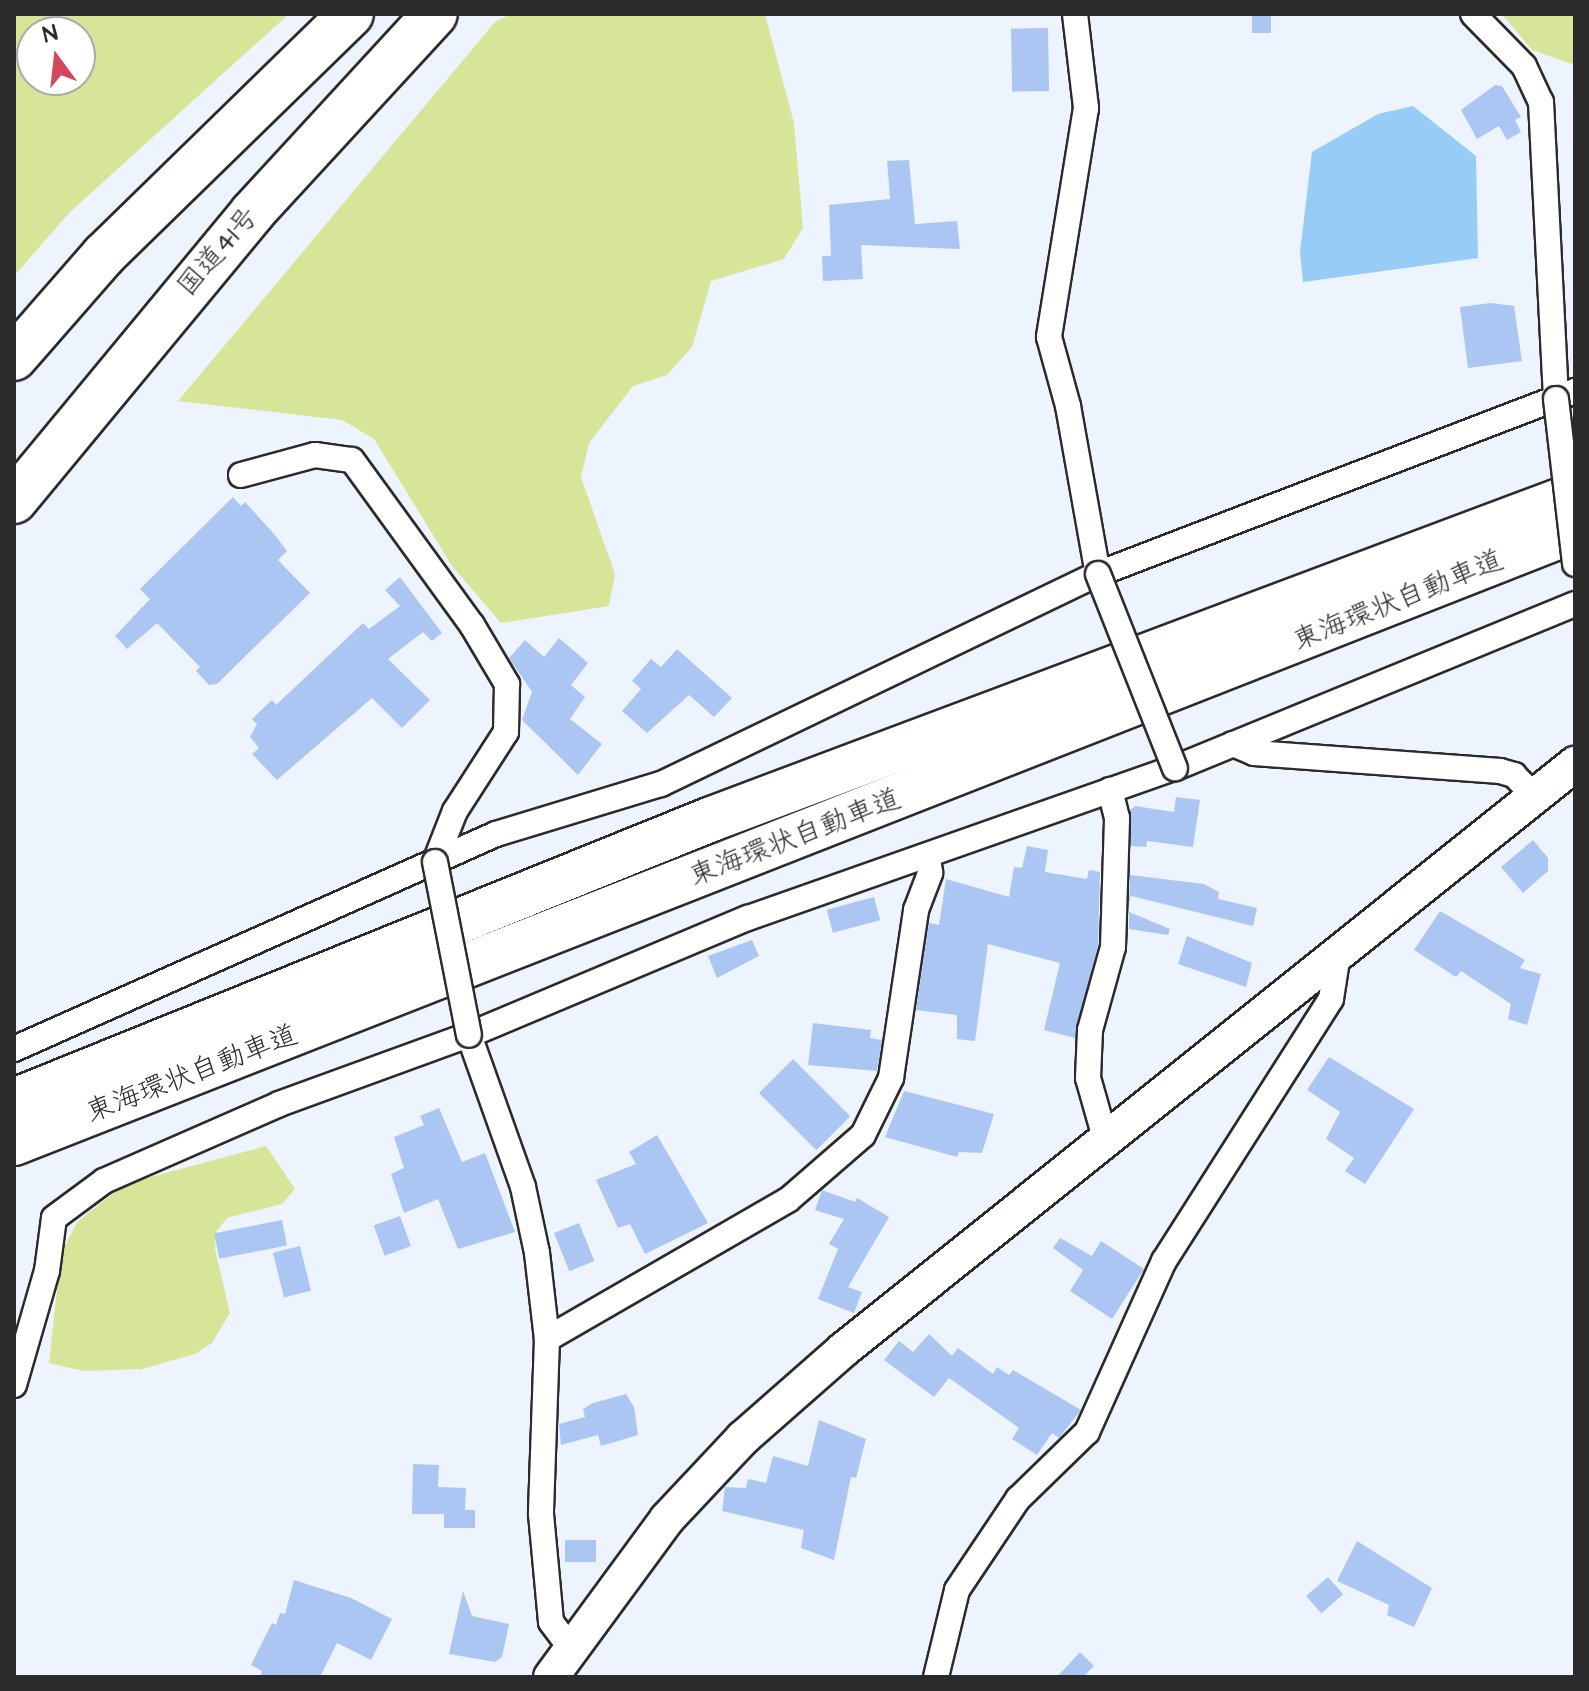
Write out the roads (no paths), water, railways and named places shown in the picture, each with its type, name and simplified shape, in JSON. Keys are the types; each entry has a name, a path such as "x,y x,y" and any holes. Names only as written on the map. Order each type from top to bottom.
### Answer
{"highway":[{"path":"14,358 104,255 351,14"},
{"name":"国道41号","path":"14,478 223,228 418,14"},
{"name":"国道41号","path":"14,501 167,311 435,14"},
{"path":"14,528 143,356 167,311"},
{"name":"東海環状自動車道","path":"14,1101 709,820 1575,495"},
{"name":"東海環状自動車道","path":"14,1143 1575,530"}],"street":[{"path":"1075,14 1086,108 1049,337 1068,406 1098,574 1175,768"},
{"path":"1473,14 1524,66 1541,102 1565,395 1575,564"},
{"path":"14,1049 496,834 661,784 1098,574 1565,395"},
{"path":"241,475 315,455 352,460 472,625 507,684 506,732 455,811 435,862 469,1035 523,1187 547,1339 541,1514 551,1622 571,1649"},
{"path":"14,1385 47,1271 54,1218 104,1181 279,1104 469,1035 748,918 1175,768 1575,604"},
{"path":"1233,744 1254,753 1500,771 1514,775 1535,797"},
{"path":"551,1677 667,1519 743,1438 855,1340 1575,764"},
{"path":"1105,1138 1088,1078 1090,1030 1113,947 1117,818 1110,790"},
{"path":"547,1339 788,1200 863,1135 891,1078 916,910 930,873 928,857"},
{"path":"936,1677 957,1590 1018,1499 1093,1423 1164,1261 1331,999 1338,954"}],"water":[{"path":"1413,106 1476,156 1478,258 1303,282 1300,252 1312,152 1378,114"}]}
